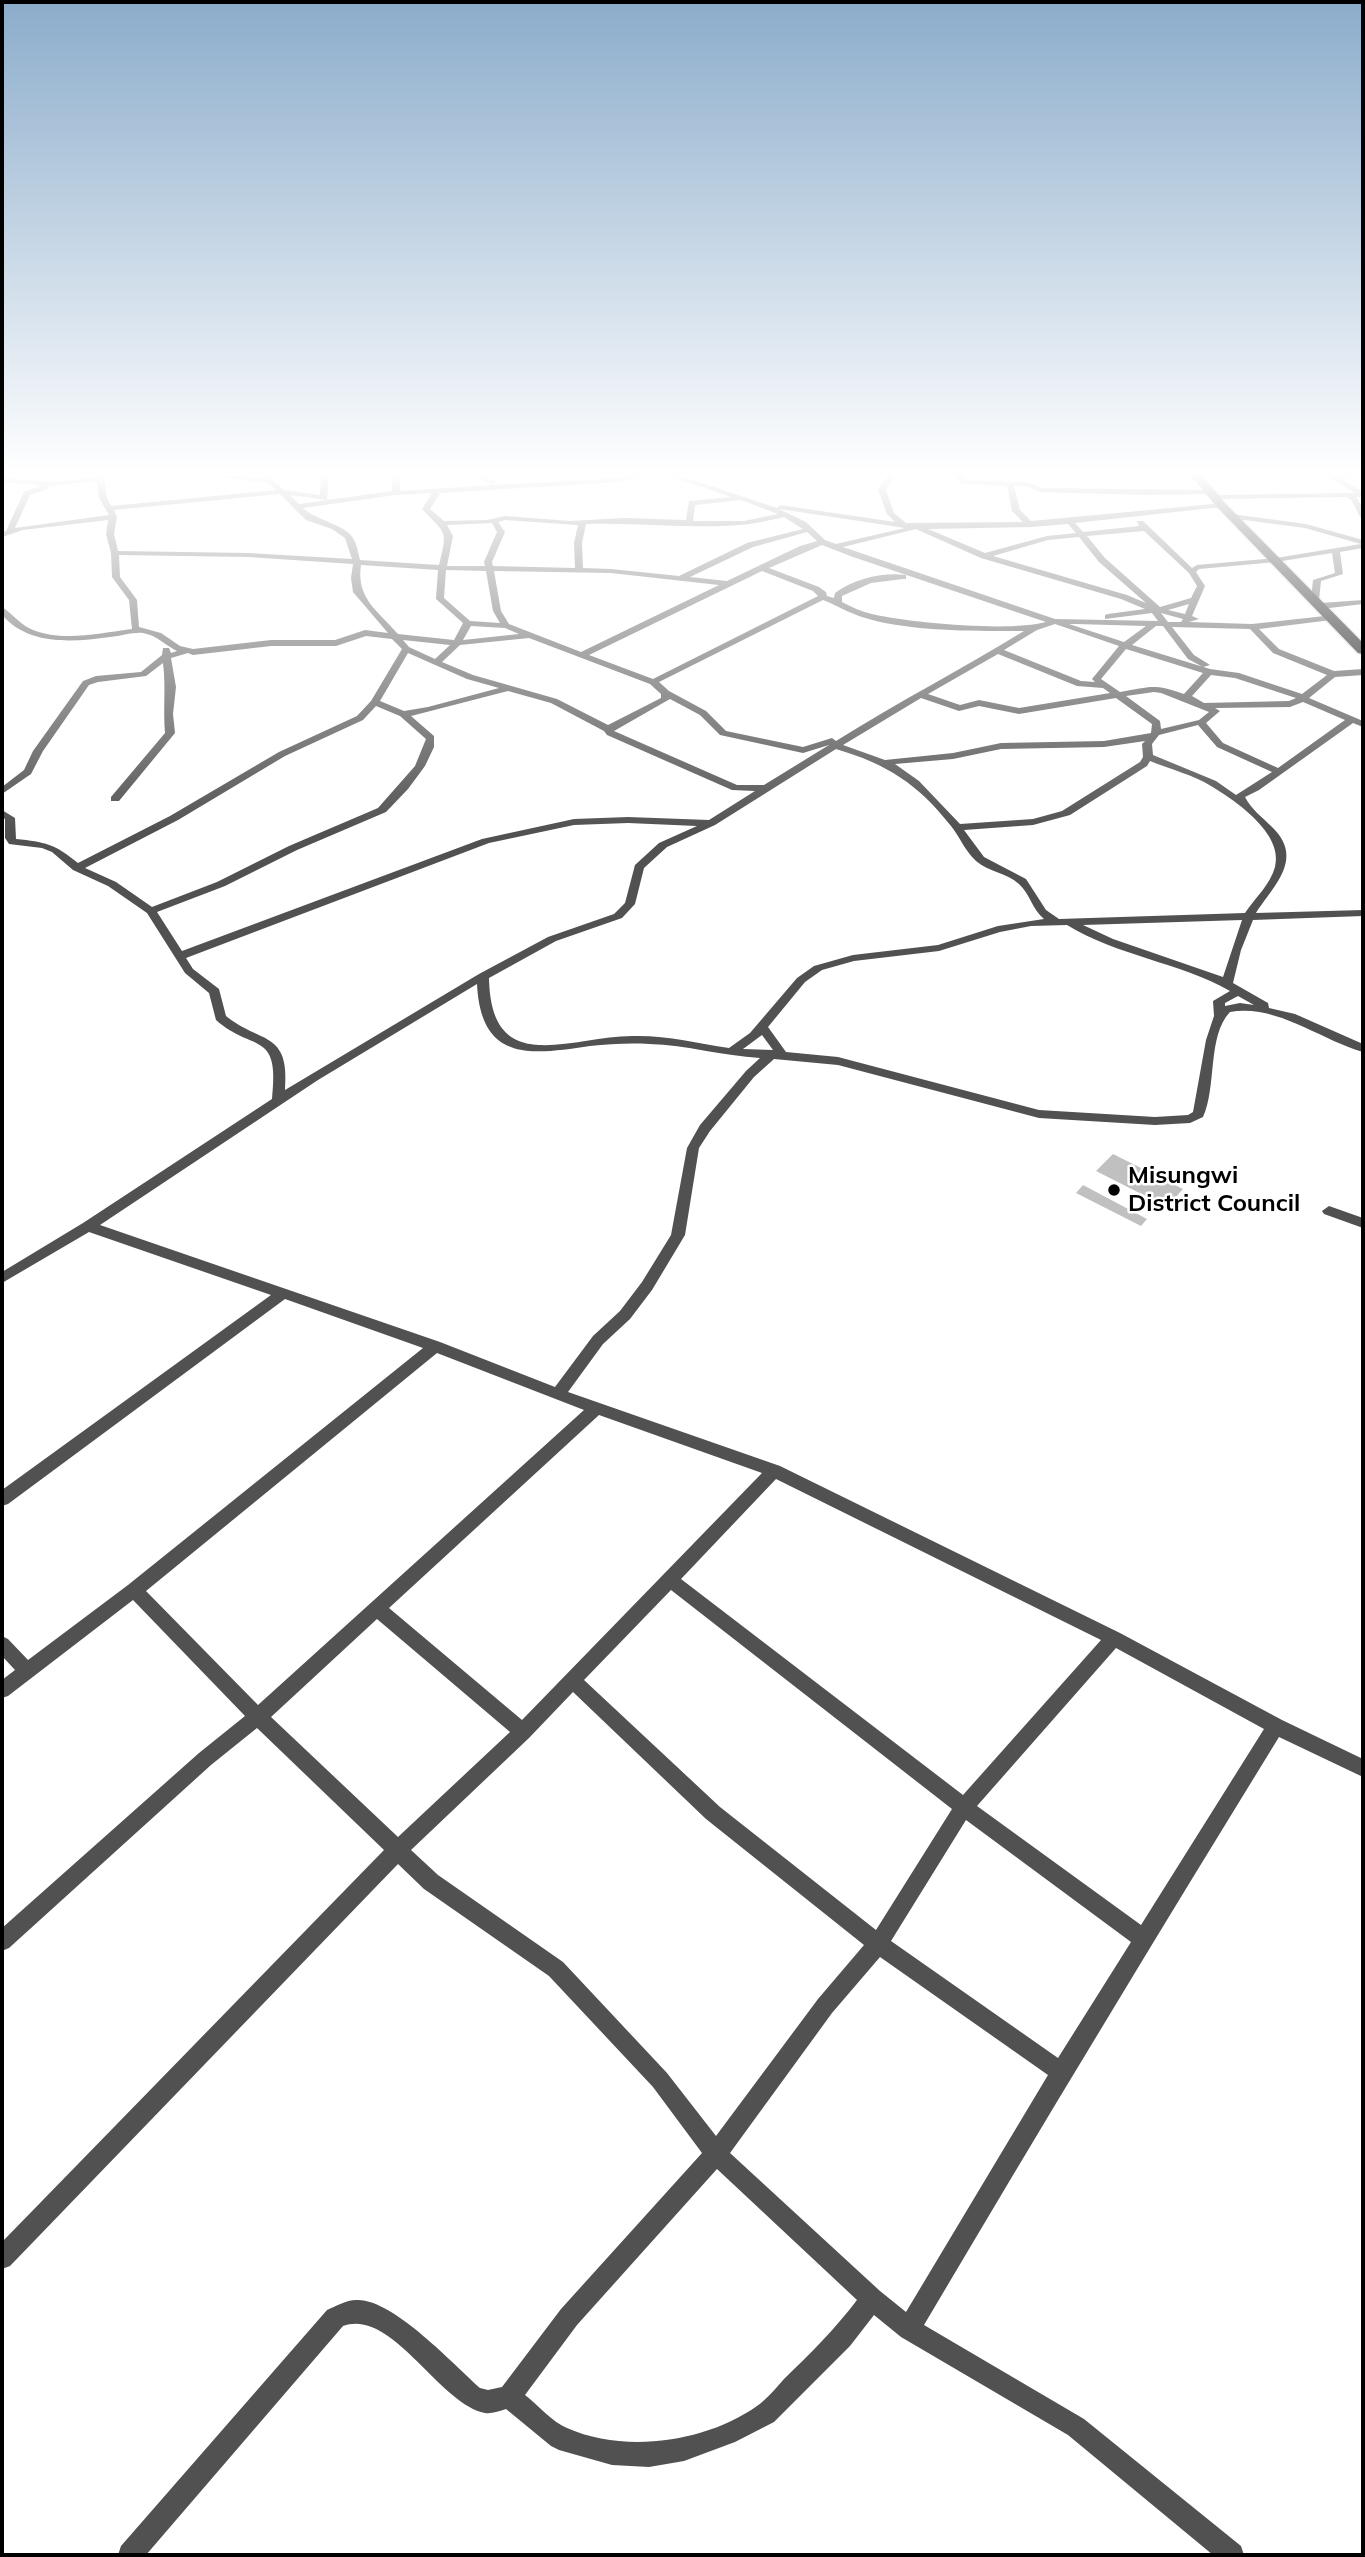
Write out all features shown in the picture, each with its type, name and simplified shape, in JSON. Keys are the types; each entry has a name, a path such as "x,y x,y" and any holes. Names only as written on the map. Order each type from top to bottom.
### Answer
{"highway":[{"path":"1308,592 1363,650"}],"street":[{"path":"127,592 133,600 133,622 139,631"},
{"path":"357,592 406,649 436,663 509,689 554,701 608,729 616,736 736,788 764,788"},
{"path":"440,592 440,599 468,623 506,626 653,682 666,693 703,713 723,733 803,750 850,737"},
{"path":"494,592 496,611 506,626"},
{"path":"581,654 711,592"},
{"path":"821,592 822,597"},
{"path":"838,602 838,595 841,592"},
{"path":"966,592 1209,672 1228,673"},
{"path":"1109,592 1185,621 1220,625 1252,627 1331,617"},
{"path":"1137,592 1156,610 1191,657 1363,724"},
{"path":"1185,621 1198,592"},
{"path":"1318,592 1318,603 1363,602"},
{"path":"653,682 822,597 859,613 889,620 1034,628"},
{"path":"1076,621 1156,610 1195,600"},
{"path":"2,610 13,626 31,634 92,636 139,631 158,635 166,642 186,651 201,652 271,643 335,643 360,634 394,634 457,643 532,635"},
{"path":"2,1278 88,1226 278,1101 483,976 552,939 618,916 630,904 639,867 663,845 710,823 764,788 1034,628 1057,621 1167,625 1185,621"},
{"path":"436,663 457,643 468,623"},
{"path":"957,827 1033,822 1066,813 1144,764 1148,757 1147,744 1158,726 1154,720 1096,679 1125,646 1153,625"},
{"path":"1252,627 1276,651 1333,674 1363,672"},
{"path":"115,799 170,733 168,714 171,687 166,642"},
{"path":"77,868 174,818 282,754 360,718 375,702 406,649"},
{"path":"2,791 28,772 37,751 86,682 144,674 166,657 186,651"},
{"path":"998,651 1080,684 1154,689 1190,700 1215,712"},
{"path":"1190,700 1187,696 1209,672"},
{"path":"1201,705 1283,705 1302,699 1333,674"},
{"path":"403,715 429,712 477,694 509,689"},
{"path":"921,695 959,708 986,704 1019,711 1154,689"},
{"path":"608,729 666,699 666,693"},
{"path":"151,911 221,884 293,848 382,810 402,790 428,753 431,743 426,733 403,715 375,702"},
{"path":"888,762 953,756 1001,746 1104,744 1201,723 1215,712 1236,706"},
{"path":"1223,789 1245,791 1256,788 1352,720"},
{"path":"1201,723 1220,745 1278,771"},
{"path":"836,746 888,762 924,789 957,827 978,857 1018,877 1026,885 1040,913 1109,941 1213,976 1291,1017 1363,1048"},
{"path":"483,976 483,992 490,1019 501,1037 517,1045 554,1049 601,1041 669,1041 731,1052 838,1061 1040,1114 1114,1119 1190,1119 1199,1114 1219,1015 1219,1001 1232,988 1235,950 1249,917 1277,876 1280,849 1277,840 1243,804 1223,789 1148,757"},
{"path":"1243,804 1240,796 1245,791"},
{"path":"2,813 10,818 10,838 13,842 50,847 77,868 113,884 151,911 189,971 215,992 220,1017 225,1022 267,1041 274,1048 281,1072 278,1101"},
{"path":"180,956 486,841 539,828 601,820 710,823"},
{"path":"731,1052 762,1027 801,980 828,964 853,958 939,948 998,929 1061,921 1363,913"},
{"path":"1219,1015 1234,1007 1291,1017"},
{"path":"762,1027 777,1054"},
{"path":"558,1394 598,1340 625,1315 647,1286 678,1235 693,1148 705,1128 750,1074 777,1054"},
{"path":"1329,1211 1363,1223"},
{"path":"88,1226 435,1346 558,1394 774,1471 1114,1638 1276,1726 1363,1768"},
{"path":"2,1499 282,1294"},
{"path":"2,1690 134,1590 435,1346"},
{"path":"2,1941 205,1759 258,1717 596,1408"},
{"path":"2,2258 397,1851 523,1732 774,1471"},
{"path":"668,1579 964,1807 1145,1940"},
{"path":"134,1590 258,1717 431,1882 556,1969 660,2080 716,2154 872,2299 909,2329 1076,2427 1232,2555"},
{"path":"378,1609 523,1732"},
{"path":"130,2555 335,2318 346,2313 360,2311 387,2321 474,2398 488,2402 509,2396 569,2317 716,2154 825,2006 878,1944 964,1807 1114,1638"},
{"path":"2,1644 26,1671"},
{"path":"572,1680 713,1813 878,1944 1061,2072"},
{"path":"909,2329 1061,2072 1276,1726"},
{"path":"509,2396 559,2438 612,2453 649,2455 684,2449 727,2434 766,2414 842,2338 872,2299"}],"building":[{"path":"1113,1154 1183,1189 1167,1207 1096,1171"},
{"path":"1083,1185 1147,1219 1141,1226 1076,1193"}],"place":[{"name":"Misungwi District Council","path":"1114,1190"}]}
